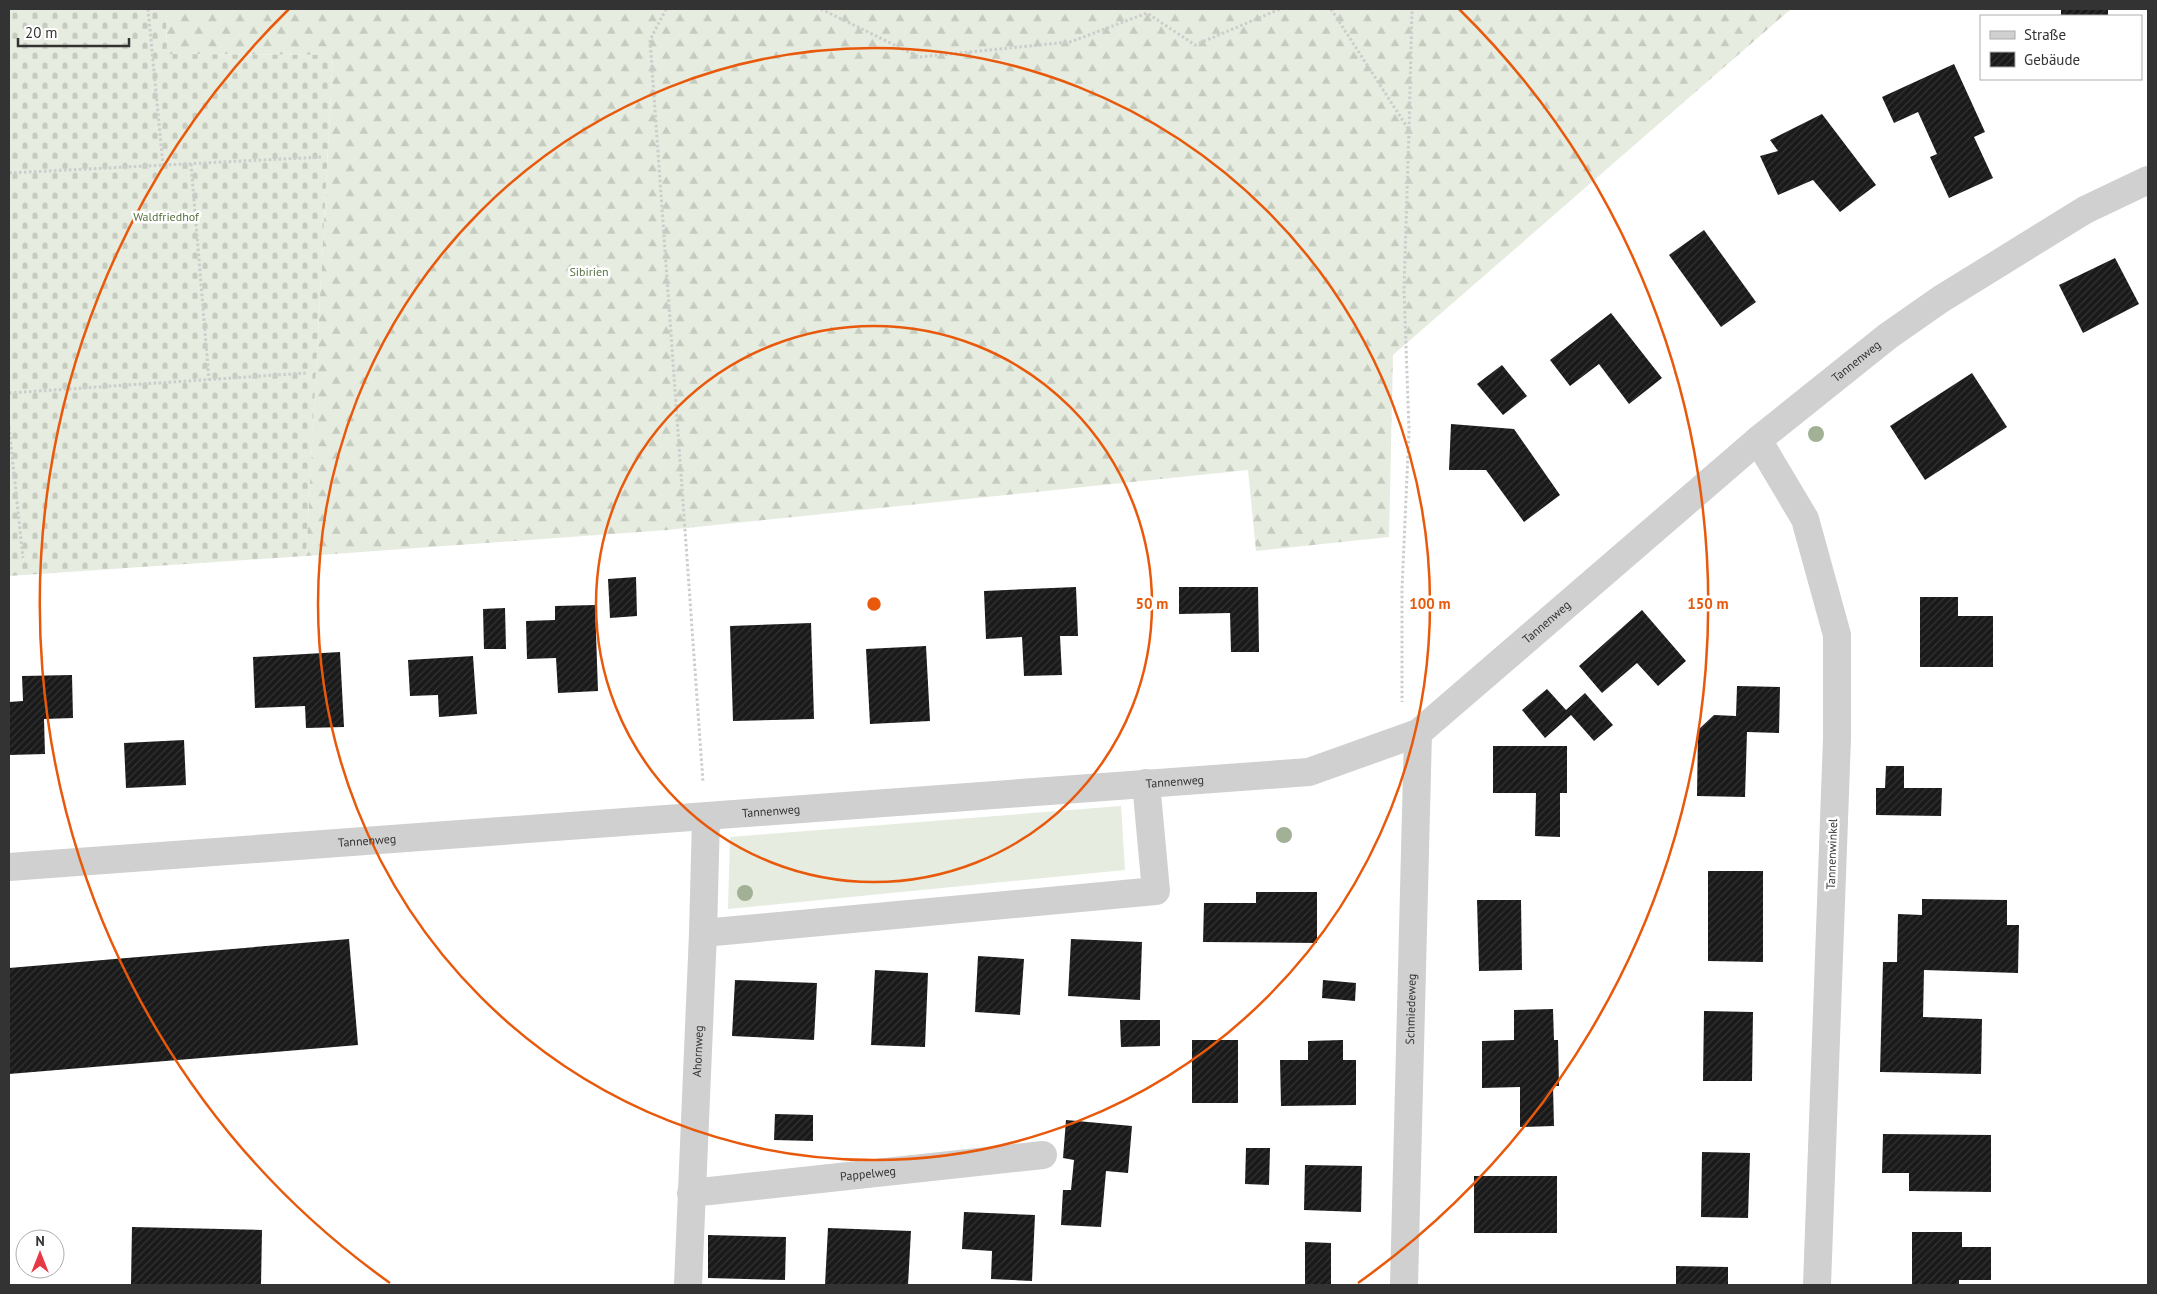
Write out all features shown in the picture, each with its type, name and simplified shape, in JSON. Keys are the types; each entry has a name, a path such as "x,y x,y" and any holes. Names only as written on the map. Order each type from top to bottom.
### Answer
{"street":[{"name":"Tannenweg","path":"9,867 706,818 1309,772 1410,737 1758,440 1888,336 1941,299 2085,210 2148,180"},
{"name":"Tannenwinkel","path":"1758,440 1805,519 1836,635 1836,738 1817,1285"},
{"name":"Schmiedeweg","path":"1404,1285 1410,737"},
{"path":"703,933 1156,890 1146,784"},
{"name":"Ahornweg","path":"688,1285 706,818"},
{"name":"Pappelweg","path":"691,1193 1043,1155"}],"path":[{"path":"148,9 163,166"},
{"path":"666,9 650,40 706,818"},
{"path":"822,9 919,57 1070,42 1147,13 1195,46 1280,9"},
{"path":"1331,9 1409,130"},
{"path":"1410,737 1402,589 1409,430 1404,290 1412,9"},
{"path":"9,173 321,157"},
{"path":"191,164 209,380"},
{"path":"9,393 306,373"},
{"path":"9,427 23,558"}],"green space":[{"name":"Waldfriedhof","path":"9,9 166,9 167,54 333,55 306,556 9,576"},
{"name":"Sibirien","path":"166,9 1791,9 1393,355 1389,537 1256,551 1248,470 667,530 306,556 333,55 167,54"},
{"path":"1121,806 1125,870 728,909 730,837"}],"building":[{"path":"2061,9 2108,9 2108,15 2061,15"},
{"path":"1954,64 1985,132 1974,137 1993,178 1949,198 1930,157 1937,154 1918,112 1894,123 1882,97"},
{"path":"1822,114 1876,185 1840,212 1813,180 1778,195 1760,156 1778,151 1770,140"},
{"path":"1704,230 1756,302 1721,327 1669,255"},
{"path":"2115,258 2139,304 2083,333 2059,285"},
{"path":"1611,313 1662,378 1629,404 1599,364 1570,386 1550,360"},
{"path":"1502,365 1527,396 1503,415 1477,384"},
{"path":"1972,373 2007,427 1925,480 1890,426"},
{"path":"1451,424 1514,429 1560,495 1524,522 1486,470 1449,470"},
{"path":"636,577 637,616 610,618 608,579"},
{"path":"1076,587 1078,636 1060,636 1062,675 1024,676 1022,637 986,639 984,591"},
{"path":"1179,587 1258,587 1259,652 1231,652 1230,613 1179,614"},
{"path":"1920,597 1958,597 1958,616 1993,616 1993,667 1920,667"},
{"path":"595,605 598,691 558,693 556,658 527,659 526,621 555,620 555,606"},
{"path":"505,608 506,649 484,649 483,609"},
{"path":"1642,610 1686,661 1658,686 1637,663 1602,693 1579,666"},
{"path":"811,623 814,719 733,721 730,626"},
{"path":"926,646 930,721 870,724 866,649"},
{"path":"340,652 344,727 306,728 305,706 255,708 253,657"},
{"path":"473,656 477,714 439,717 438,695 410,696 408,660"},
{"path":"72,675 73,718 44,719 45,754 9,755 9,702 23,701 22,676"},
{"path":"1737,686 1780,687 1779,733 1747,732 1745,797 1697,796 1698,730 1714,715 1736,716"},
{"path":"1547,689 1566,710 1585,693 1613,725 1594,741 1571,715 1545,738 1522,710"},
{"path":"184,740 186,785 126,788 124,743"},
{"path":"1493,746 1567,746 1567,793 1560,793 1560,837 1535,836 1536,793 1493,793"},
{"path":"1886,766 1904,766 1904,788 1942,788 1941,816 1876,815 1876,788 1885,788"},
{"path":"1708,871 1763,871 1763,962 1708,961"},
{"path":"1256,892 1317,892 1317,943 1203,942 1204,903 1256,903"},
{"path":"1922,899 2007,900 2007,925 2019,925 2018,973 1924,970 1923,1017 1982,1019 1981,1074 1880,1072 1883,962 1897,962 1898,914 1922,915"},
{"path":"1477,900 1521,900 1522,970 1479,971"},
{"path":"349,939 358,1045 9,1074 9,968"},
{"path":"1071,939 1142,942 1140,1000 1068,996"},
{"path":"978,956 1024,959 1020,1015 975,1012"},
{"path":"875,970 928,973 925,1047 871,1045"},
{"path":"735,980 817,983 814,1040 732,1036"},
{"path":"1323,980 1356,983 1355,1001 1322,998"},
{"path":"1553,1009 1554,1040 1558,1040 1559,1086 1553,1086 1554,1126 1520,1127 1520,1087 1482,1088 1482,1041 1514,1040 1514,1010"},
{"path":"1704,1011 1753,1012 1752,1081 1703,1081"},
{"path":"1120,1020 1160,1020 1160,1046 1121,1047"},
{"path":"1192,1040 1238,1040 1238,1103 1192,1103"},
{"path":"1343,1040 1343,1060 1356,1060 1356,1105 1281,1106 1280,1060 1308,1060 1308,1041"},
{"path":"775,1114 813,1115 813,1141 774,1140"},
{"path":"1066,1120 1132,1126 1128,1173 1106,1171 1101,1227 1061,1225 1063,1190 1071,1190 1074,1160 1063,1158"},
{"path":"1883,1134 1991,1135 1991,1192 1909,1191 1909,1173 1882,1173"},
{"path":"1246,1148 1270,1148 1269,1185 1245,1184"},
{"path":"1702,1152 1750,1153 1748,1218 1701,1217"},
{"path":"1305,1165 1362,1166 1361,1212 1304,1210"},
{"path":"1474,1176 1557,1176 1557,1233 1474,1233"},
{"path":"964,1212 1035,1215 1032,1281 991,1279 992,1251 962,1249"},
{"path":"132,1227 262,1230 261,1285 131,1285"},
{"path":"828,1228 911,1231 908,1285 825,1285"},
{"path":"1912,1232 1962,1232 1962,1247 1991,1247 1991,1280 1959,1280 1959,1285 1912,1285"},
{"path":"708,1235 786,1237 785,1280 708,1278"},
{"path":"1305,1242 1331,1243 1331,1285 1305,1285"},
{"path":"1676,1266 1728,1267 1728,1285 1676,1285"}]}
